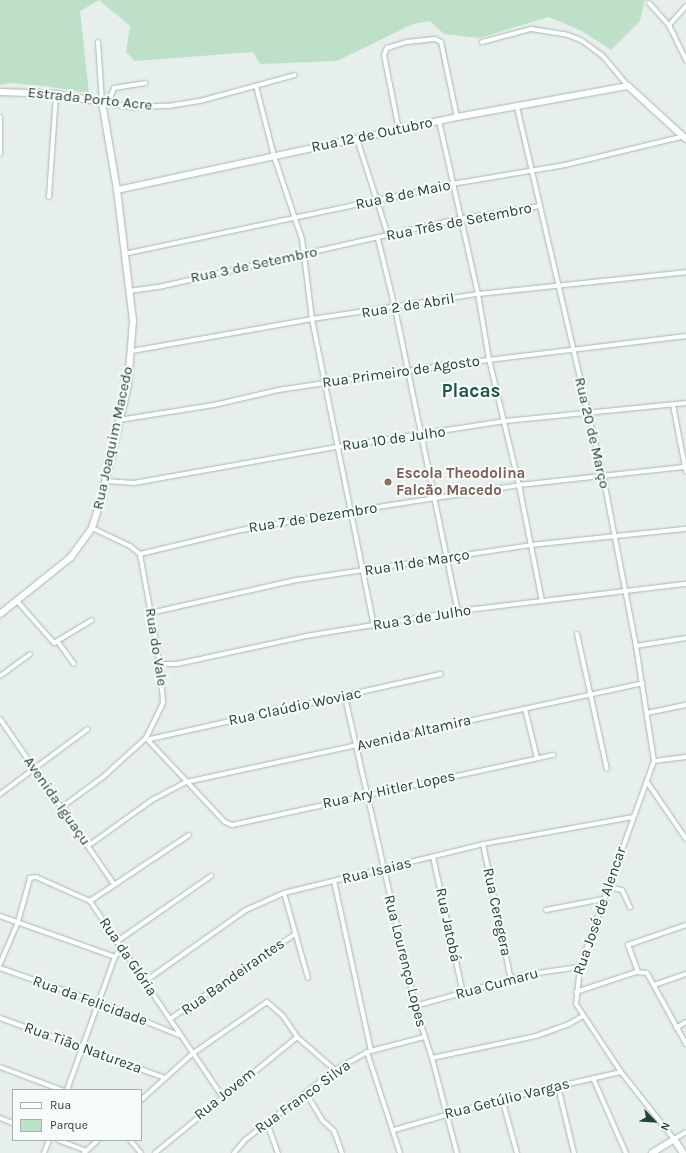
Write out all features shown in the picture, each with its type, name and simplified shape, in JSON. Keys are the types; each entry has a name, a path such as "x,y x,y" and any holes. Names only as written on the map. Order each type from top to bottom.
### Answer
{"street":[{"path":"649,3 669,25 686,60"},
{"path":"669,25 686,6"},
{"path":"482,42 531,29 568,36 580,40 602,55 628,86 684,138"},
{"path":"399,130 385,63 385,51 407,42 435,39 441,42 444,49 457,117"},
{"path":"98,42 105,103"},
{"name":"Estrada Porto Acre","path":"0,92 56,94 131,107 168,106 200,101 295,75"},
{"path":"105,103 114,88 146,83"},
{"path":"256,86 274,156 295,217 305,254 312,319 337,447 352,511 374,626"},
{"name":"Rua 12 de Outubro","path":"117,190 457,117 628,86"},
{"path":"49,197 56,94"},
{"name":"Rua Joaquim Macedo","path":"0,614 71,558 92,528 128,385 134,320 105,103"},
{"name":"Rua 20 de Março","path":"517,107 560,285 573,349 603,476 636,646 654,761"},
{"path":"0,117 0,154"},
{"path":"439,121 459,219 478,294 489,359 505,421 519,485 542,601"},
{"name":"Rua 8 de Maio","path":"124,254 452,184 533,171 684,138"},
{"path":"357,139 388,235"},
{"name":"Rua Três de Setembro","path":"378,239 388,235 459,219 540,206"},
{"path":"378,239 395,308 448,557 458,611"},
{"name":"Rua 3 de Setembro","path":"129,291 163,286 378,239"},
{"name":"Rua 2 de Abril","path":"132,351 312,319 395,308 478,294 686,272"},
{"name":"Rua Primeiro de Agosto","path":"119,420 325,383 489,359 686,336"},
{"name":"Rua 10 de Julho","path":"104,481 134,483 337,447 505,421 589,414 686,403"},
{"path":"673,405 686,472"},
{"name":"Rua 7 de Dezembro","path":"140,554 240,530 352,511 519,485 686,467"},
{"path":"92,528 130,546 140,554"},
{"name":"Rua 11 de Março","path":"150,614 278,584 364,572 448,557 530,544 614,538 686,529"},
{"name":"Rua do Vale","path":"140,554 160,664 163,703 148,738"},
{"name":"Rua 3 de Julho","path":"160,664 177,664 306,636 458,611 624,590 686,584"},
{"path":"17,601 57,643 74,664"},
{"path":"57,643 92,620"},
{"path":"577,634 607,769"},
{"path":"636,646 686,638"},
{"path":"0,676 30,654"},
{"name":"Rua Claúdio Woviac","path":"148,738 345,697 441,674"},
{"name":"Avenida Altamira","path":"88,846 152,800 186,782 358,746 642,683"},
{"name":"Rua Lourenço Lopes","path":"345,697 358,746 366,795 415,1006 432,1058 457,1153"},
{"path":"647,713 686,705"},
{"path":"525,709 537,758"},
{"name":"Avenida Iguaçu","path":"0,719 114,884"},
{"path":"0,794 35,770 88,729"},
{"path":"62,808 103,777 148,738 186,782"},
{"name":"Rua Ary Hitler Lopes","path":"186,782 225,822 236,824 553,755"},
{"path":"654,761 686,757"},
{"name":"Rua José de Alencar","path":"654,761 607,887 580,967 576,992 576,1004 621,1072 674,1139 683,1153"},
{"path":"647,782 686,839"},
{"name":"Rua Isaias","path":"144,982 246,910 284,893 484,844 633,817"},
{"path":"0,964 18,922 32,877 90,901 189,835"},
{"name":"Rua Ceregera","path":"484,844 511,980"},
{"name":"Rua Jatobá","path":"433,857 463,994"},
{"path":"116,942 211,876"},
{"path":"334,881 369,1052 400,1153"},
{"path":"607,887 622,890 630,908"},
{"path":"284,893 308,978"},
{"path":"546,910 603,899"},
{"name":"Rua da Glória","path":"90,901 116,942 121,947 192,1054 222,1096"},
{"path":"0,916 115,958"},
{"path":"638,972 628,945 686,925"},
{"name":"Rua Bandeirantes","path":"170,1020 295,934"},
{"path":"67,1089 100,1003 115,958 121,947"},
{"name":"Rua Cumaru","path":"415,1006 463,994 530,974 580,967"},
{"name":"Rua da Felicidade","path":"0,968 100,1003 180,1035"},
{"path":"576,992 638,972 647,973 686,1044"},
{"path":"654,985 686,974"},
{"path":"142,1099 192,1054 267,1002 283,1016 297,1037 336,1070"},
{"path":"432,1058 536,1036 569,1024 583,1016"},
{"name":"Rua Tião Natureza","path":"0,1018 165,1078"},
{"path":"676,1028 686,1022"},
{"name":"Rua Jovem","path":"155,1153 222,1096 297,1037"},
{"name":"Rua Franco Silva","path":"234,1153 245,1140 336,1070 369,1052 424,1037"},
{"path":"0,1067 59,1089"},
{"name":"Rua Getúlio Vargas","path":"394,1130 502,1099 621,1072"},
{"path":"593,1078 626,1153"},
{"path":"558,1087 574,1153"},
{"path":"306,1093 323,1121 334,1131 342,1153"},
{"path":"502,1099 517,1153"},
{"path":"0,1118 12,1123"},
{"path":"267,1123 278,1153"},
{"path":"652,1153 686,1132"},
{"path":"44,1153 49,1141"},
{"path":"60,1141 85,1152 97,1141"},
{"path":"131,1141 141,1153"}],"green space":[{"path":"0,0 99,0 80,11 89,93 44,86 9,83 0,85"},
{"path":"99,0 645,0 640,21 611,50 582,31 549,17 479,38 444,34 430,21 413,24 337,61 260,64 253,52 135,61 126,52 130,26"}],"place":[{"name":"Escola Theodolina Falcão Macedo","path":"388,482"}],"district":[{"name":"Placas","path":"471,392"}]}
